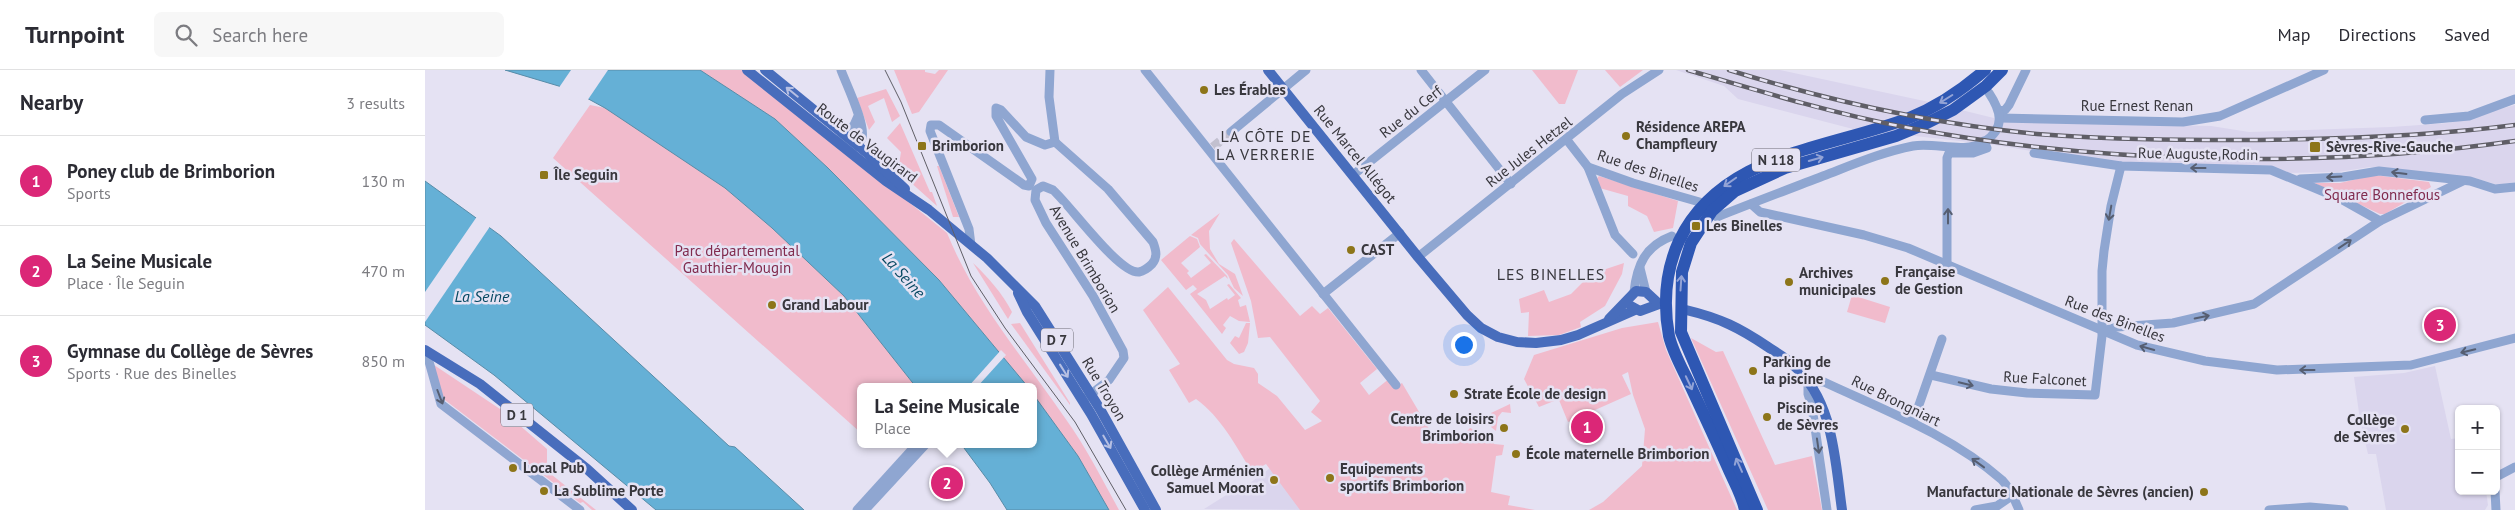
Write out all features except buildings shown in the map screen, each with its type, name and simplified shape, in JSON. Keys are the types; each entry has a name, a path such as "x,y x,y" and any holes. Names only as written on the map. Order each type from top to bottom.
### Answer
{"highway":[{"name":"N 118","path":"1745,510 1675,335 1665,303 1666,281 1671,258 1687,224 1703,204 1723,187 1750,169 1782,157 1910,118 1937,105 1967,86 1985,70"},
{"name":"N 118","path":"1757,510 1675,335 1682,272 1691,243 1713,211 1735,191 1785,168 1896,136 1925,124 1953,110 1986,86 2002,70"}],"main road":[{"name":"Route de Vaugirard","path":"747,70 886,180 912,197"},
{"name":"Route de Vaugirard","path":"765,70 894,176 912,197"},
{"name":"Rue Marcel Allégot","path":"1268,70 1418,257 1467,315 1481,328 1498,337 1517,342 1536,343 1561,340 1635,310 1647,309 1659,304 1648,295"},
{"name":"Rue Troyon","path":"912,197 971,245 1002,273 1017,290 1027,312 1087,397 1156,510"},
{"path":"1605,323 1632,295 1641,290 1648,295"},
{"path":"1632,295 1631,306 1635,310"},
{"path":"1686,310 1735,325 1794,365 1808,381 1817,396 1827,420 1842,510"},
{"name":"D 1","path":"425,351 480,384 587,469 632,510"},
{"name":"Rue Troyon","path":"1087,397 1145,510"}],"street":[{"path":"841,70 856,120 862,130 862,139 855,147 844,146 840,139 856,120"},
{"path":"971,245 969,229 929,131 931,125 939,124 1024,185 1029,186 1032,180 996,116 996,108 1001,110 1027,137 1045,145 1055,142 1049,97 1050,70"},
{"path":"1145,70 1211,149 1396,385"},
{"path":"1231,132 1307,70"},
{"path":"1421,70 1511,184"},
{"name":"Rue du Cerf","path":"1353,175 1485,70"},
{"name":"Rue Jules Hetzel","path":"1418,257 1567,140 1622,94 1659,70"},
{"path":"1717,217 1859,162 1912,146 1926,144 1962,146 1984,142 1995,130 2000,114 2009,105 2026,70"},
{"name":"Rue Ernest Renan","path":"2000,114 2183,122 2208,120 2325,70"},
{"path":"1989,93 2000,114"},
{"path":"2425,120 2469,116 2515,99"},
{"name":"Rue des Binelles","path":"1567,140 1588,167 1651,189 1732,211"},
{"name":"Avenue Brimborion","path":"1055,142 1108,189 1153,242 1156,250 1154,260 1145,269 1139,272 1129,269 1112,256 1053,190 1043,186 1036,190 1035,200 1040,211 1093,296 1123,351 1124,358 1118,369 1109,380 1087,397"},
{"path":"1947,264 1947,158 1949,153 1982,151 1987,148 1984,142"},
{"path":"1201,156 1211,149"},
{"name":"Rue Auguste Rodin","path":"2034,153 2121,166 2265,169 2297,180 2341,199 2381,221"},
{"path":"2121,166 2104,251 2102,331 2117,327 2173,323 2255,304 2381,221 2463,180"},
{"path":"1588,167 1615,235 1633,254"},
{"path":"2297,180 2343,177 2370,171 2463,180 2495,189 2515,187"},
{"path":"2433,177 2437,186 2436,193"},
{"name":"Rue des Binelles","path":"1751,204 1760,212 1863,235 1908,248 2137,345 2170,354 2239,367 2277,370 2411,365 2515,338"},
{"path":"1323,294 1400,233"},
{"path":"1632,295 1635,278 1641,268 1645,254 1651,247 1672,236"},
{"path":"1641,268 1648,295"},
{"name":"Rue Falconet","path":"1931,375 2003,391 2095,394 2102,331"},
{"path":"1913,422 1942,339"},
{"path":"425,351 441,404 580,510"},
{"path":"1808,381 1808,394 1812,407 1827,510"},
{"name":"Rue Brongniart","path":"1808,381 1824,382 1913,422 1968,456 2003,481 2013,496 2019,510"},
{"path":"857,510 913,448"},
{"path":"865,510 921,448"},
{"path":"2500,475 2515,467"},
{"path":"2495,495 2497,510"},
{"path":"1975,510 1997,506 2013,496"},
{"path":"2269,510 2310,507 2344,510"}],"shaded area":[{"path":"1676,70 1780,70 1929,102 2010,122 2211,126 2249,132 2449,123 2515,105 2515,182 2498,185 2475,178 2370,167 2338,172 2284,173 2085,160 1995,145 1853,129 1738,99 1724,86"},
{"name":"Collège de Sèvres","path":"2435,366 2451,439 2455,438 2455,495 2487,495 2488,505 2485,510 2386,510 2376,454 2368,454 2360,420 2354,377 2404,373"},
{"name":"Collège Arménien Samuel Moorat","path":"1280,461 1317,510 1204,509 1231,492 1235,494"}],"green space":[{"path":"700,70 745,70 947,233 971,282 1001,328 1073,429 1119,510 1109,510 1078,456 1037,400 1037,383 1025,383 939,280 828,168 775,119"},
{"path":"894,70 925,70 925,72 935,74 939,70 948,70 919,112 912,114"},
{"path":"1532,70 1578,70 1565,104 1559,104"},
{"path":"1605,70 1643,70 1620,87"},
{"path":"886,89 900,116 892,122 884,98 868,106 875,122 869,130 857,98"},
{"name":"Parc départemental Gauthier-Mougin","path":"590,105 605,108 646,133 725,188 772,228 844,296 913,383 857,383 857,429 553,158"},
{"path":"900,123 937,206 898,171 901,152 887,138"},
{"path":"937,166 939,166 959,217 953,217"},
{"name":"Square Bonnefous","path":"2374,175 2429,182 2431,187 2385,214 2380,214 2314,183 2340,183"},
{"path":"1599,176 1678,201 1673,228 1654,232 1647,216 1628,206 1628,196 1596,187 1594,182"},
{"path":"1220,213 1209,231 1210,249 1219,264 1235,274 1243,296 1234,288 1228,275 1200,244 1198,238 1191,235"},
{"path":"1190,236 1197,239 1200,247 1181,263 1189,271 1187,273 1191,278 1211,263 1204,255 1206,254 1228,279 1225,276 1197,294 1206,300 1210,309 1235,295 1227,285 1229,284 1241,298 1238,300 1240,307 1246,305 1250,322 1239,321 1230,316 1223,325 1226,328 1222,334 1190,294 1197,289 1193,285 1186,290 1161,260"},
{"path":"1234,239 1300,316 1312,306 1320,314 1328,308 1377,369 1360,383 1369,395 1390,378 1397,386 1402,383 1438,444 1457,443 1470,428 1495,438 1494,444 1504,445 1502,455 1496,456 1491,492 1510,496 1508,505 1535,510 1300,510 1266,464 1252,472 1227,432 1213,414 1196,399 1189,403 1169,370 1180,364 1143,310 1168,287 1227,360 1234,364 1254,368 1258,374 1258,383 1277,396 1305,430 1322,421 1311,412 1320,401 1270,337 1258,338 1251,301 1231,243"},
{"path":"973,263 1004,298 1012,312 1008,319"},
{"path":"1624,263 1622,274 1605,306 1580,322 1581,327 1559,335 1528,336 1529,312 1521,313 1519,299 1544,290 1549,302 1571,294 1591,274"},
{"path":"1852,295 1890,307 1885,323 1847,312"},
{"path":"1658,322 1666,350 1737,510 1589,510 1603,502 1642,466 1645,429 1633,395 1628,372 1622,375 1631,394 1568,422 1559,400 1564,397 1539,407 1524,379 1534,355 1622,328"},
{"path":"1020,323 1070,403 1070,405 1011,324"},
{"path":"1246,323 1250,323 1248,343 1244,352 1239,354 1230,343 1235,336 1239,338"},
{"path":"1691,338 1716,352 1723,351 1775,465 1812,456 1822,510 1768,510"},
{"path":"431,363 503,411 547,449 547,471 596,510 592,510 583,502 580,503 441,397"},
{"path":"1510,404 1511,413 1502,412 1498,417 1496,431 1491,427 1493,420 1491,413"}],"water":[{"name":"La Seine","path":"505,70 700,70 775,119 828,168 939,280 1025,383 913,383 844,296 772,228 725,188 605,108 572,90"},
{"name":"La Seine","path":"425,181 501,236 729,446 735,447 804,510 656,510 494,375 425,325"},
{"path":"1037,400 1078,456 1109,510 1007,510 964,448 1037,448"}],"pier":[{"path":"571,70 608,70 587,101 558,89"},
{"path":"478,215 491,225 425,322 425,292"},
{"path":"1001,350 1006,355 981,383 972,383"}],"tunnel":[{"path":"1213,147 1231,132"}],"tram line":[{"path":"885,70 901,102 971,276 1005,328 1075,422 1126,510"}],"railway":[{"path":"1688,70 1795,101 1904,127 2053,149 2131,155 2287,159 2441,150 2515,141"},
{"path":"1729,70 1805,92 1920,118 1998,130 2065,136 2176,140 2324,139 2420,134 2515,125"}],"place":[{"name":"Les Érables","path":"1204,90"},
{"name":"Résidence AREPA Champfleury","path":"1626,136"},
{"name":"Brimborion","path":"922,146"},
{"name":"Sèvres-Rive-Gauche","path":"2315,147"},
{"name":"Île Seguin","path":"544,175"},
{"name":"Les Binelles","path":"1696,226"},
{"name":"CAST","path":"1351,250"},
{"name":"Française de Gestion","path":"1885,281"},
{"name":"Archives municipales","path":"1789,282"},
{"name":"Grand Labour","path":"772,305"},
{"name":"Gymnase du Collège de Sèvres","path":"2440,325"},
{"name":"Parking de la piscine","path":"1753,371"},
{"name":"Strate École de design","path":"1454,394"},
{"name":"Piscine de Sèvres","path":"1767,417"},
{"name":"Poney club de Brimborion","path":"1587,427"},
{"name":"Centre de loisirs Brimborion","path":"1504,428"},
{"name":"Collège de Sèvres","path":"2405,429"},
{"name":"École maternelle Brimborion","path":"1516,454"},
{"name":"Local Pub","path":"513,468"},
{"name":"Equipements sportifs Brimborion","path":"1330,478"},
{"name":"Collège Arménien Samuel Moorat","path":"1274,480"},
{"name":"La Seine Musicale","path":"947,483"},
{"name":"La Sublime Porte","path":"544,491"},
{"name":"Manufacture Nationale de Sèvres (ancien)","path":"2204,492"}],"district":[{"name":"LA CÔTE DE LA VERRERIE","path":"1266,145"},
{"name":"LES BINELLES","path":"1551,274"}]}
